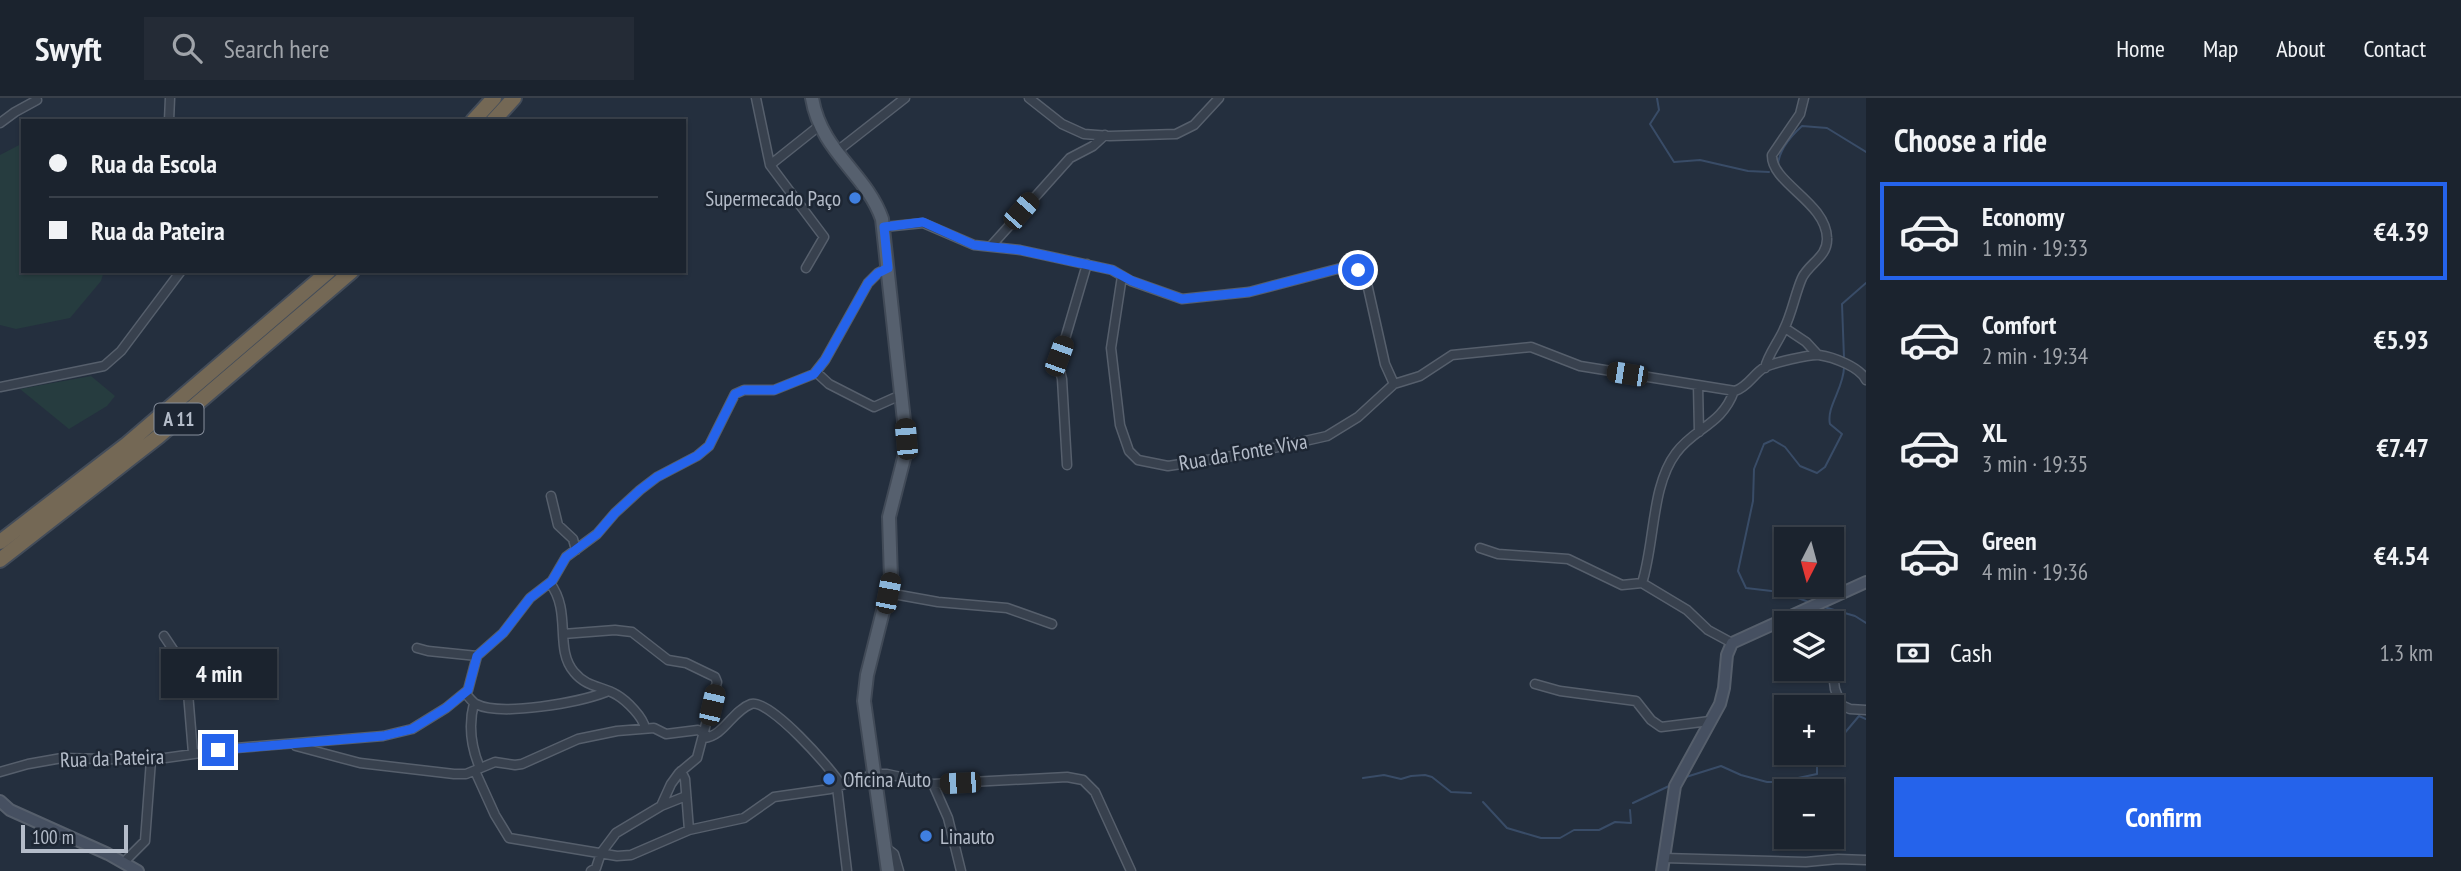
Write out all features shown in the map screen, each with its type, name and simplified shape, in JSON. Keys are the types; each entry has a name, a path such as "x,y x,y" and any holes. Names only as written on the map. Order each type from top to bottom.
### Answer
{"highway":[{"path":"475,119 494,98"},
{"path":"496,119 514,98"},
{"name":"A 11","path":"0,541 126,445 327,273"},
{"name":"A 11","path":"0,559 159,436 350,273"}],"main road":[{"path":"812,98 819,126 876,204 884,227 902,397 905,454 889,517 892,567 867,675 864,701 888,871"}],"street":[{"path":"0,124 37,100 36,98"},
{"path":"169,119 170,98"},
{"path":"755,98 770,165 824,237 806,268"},
{"path":"836,152 905,98"},
{"path":"1029,98 1062,124 1084,134 1105,135 1176,134 1194,125 1219,98"},
{"path":"884,227 923,222 974,245 1020,250 1112,270 1182,299 1249,292 1341,268 1353,268 1362,271 1366,279 1385,364 1394,384 1420,376 1452,355 1531,347 1580,366 1734,391 1745,388 1765,368 1785,328 1803,274 1823,255 1828,239 1824,222 1798,190 1778,174 1772,163 1772,155 1800,114 1804,98"},
{"path":"770,165 819,126"},
{"path":"991,246 1070,158 1093,146 1105,135"},
{"path":"1067,465 1062,379 1058,363 1087,264"},
{"path":"606,692 580,700 512,710 474,704 465,693 477,656 503,633 530,598 550,583 566,557 597,534 640,490 709,446 735,394 744,390 774,390 816,372 868,283 888,268"},
{"path":"0,387 104,366 121,351 180,273"},
{"name":"Rua da Fonte Viva","path":"1122,276 1111,348 1120,425 1129,451 1138,460 1168,466 1190,464 1305,443 1328,436 1358,417 1394,384"},
{"path":"1785,328 1811,346 1818,355"},
{"path":"1765,368 1818,355 1850,367 1863,374 1866,380"},
{"path":"816,372 829,384 874,407 902,397"},
{"path":"1698,385 1699,432"},
{"path":"1642,583 1665,475 1676,452 1718,418 1731,401 1734,391"},
{"path":"551,496 558,525 573,539 576,550"},
{"path":"1480,548 1499,554 1568,559 1622,584 1642,583 1687,610 1708,631 1732,643 1774,628"},
{"path":"1806,611 1866,582"},
{"path":"550,583 560,599 566,657 570,668 588,684 616,694 639,716 645,728"},
{"path":"888,593 938,602 1007,608 1052,624"},
{"path":"563,634 615,630 632,632 668,660 686,663 715,677 717,682 697,758 681,771 671,784 661,806"},
{"path":"164,636 185,666 193,753"},
{"path":"1662,871 1675,786 1720,704 1727,655 1732,643"},
{"path":"417,648 477,656"},
{"path":"185,666 233,661"},
{"path":"1835,681 1842,705 1850,709 1866,710"},
{"path":"1535,684 1560,691 1636,701 1651,720 1661,727 1710,721"},
{"name":"Rua da Pateira","path":"0,772 62,758 151,760 193,753 383,736 412,729 465,693"},
{"path":"474,704 471,714 471,742 477,769 499,824 509,838 516,841 617,856 631,855 689,830 744,818 774,797 839,786 875,774 933,784 1067,777 1083,780 1095,792 1131,871"},
{"path":"704,736 717,733 749,705 759,704 772,711 835,775 839,786 847,871"},
{"path":"289,744 360,763 466,774 495,762 522,764 578,739 645,728 654,728 666,734 698,730 704,736"},
{"path":"124,862 145,841 151,760"},
{"path":"681,771 685,779 689,830"},
{"path":"933,784 948,818 961,871"},
{"path":"591,871 596,868 601,853 616,833 661,806 686,796"},
{"path":"0,801 10,810 124,862 138,871"},
{"path":"886,847 894,853 899,871"},
{"path":"1664,858 1805,862 1866,860"}],"green space":[{"path":"21,144 21,273 103,273 101,281 70,318 16,329 0,325 0,155"},
{"path":"91,376 115,396 107,406 69,429 20,389"}],"waterway":[{"path":"1657,98 1659,110 1650,124 1674,162 1700,160 1748,171 1769,172"},
{"path":"1778,165 1783,148 1802,126 1827,128 1866,152"},
{"path":"1844,358 1842,304 1866,283"},
{"path":"1809,602 1781,592 1746,588 1738,571 1753,501 1754,469 1764,444 1773,440 1785,447 1800,466 1817,473 1825,467 1842,434 1830,424 1829,418 1844,367"},
{"path":"1824,607 1855,616 1866,623"},
{"path":"1844,734 1859,716 1866,719"},
{"path":"1686,777 1721,766 1741,775 1767,782 1779,782 1817,774 1817,765"},
{"path":"1363,778 1384,775 1401,779 1425,775 1432,777 1451,792 1471,793"},
{"path":"1633,803 1669,786"},
{"path":"1483,802 1507,828 1541,838 1560,838 1574,830 1599,830 1615,822 1631,823 1630,810"}],"place":[{"name":"Supermecado Paço","path":"855,198"},
{"name":"Oficina Auto","path":"829,779"},
{"name":"Linauto","path":"926,836"}],"route":[{"path":"218,750 383,736 412,729 446,708 468,690 477,656 503,633 530,598 552,581 566,557 597,534 640,490 709,446 735,394 744,390 774,390 814,374 825,360 868,283 888,268 884,227 923,222 974,245 1020,250 1112,270 1132,281 1182,299 1249,292 1341,268 1358,270"}]}
